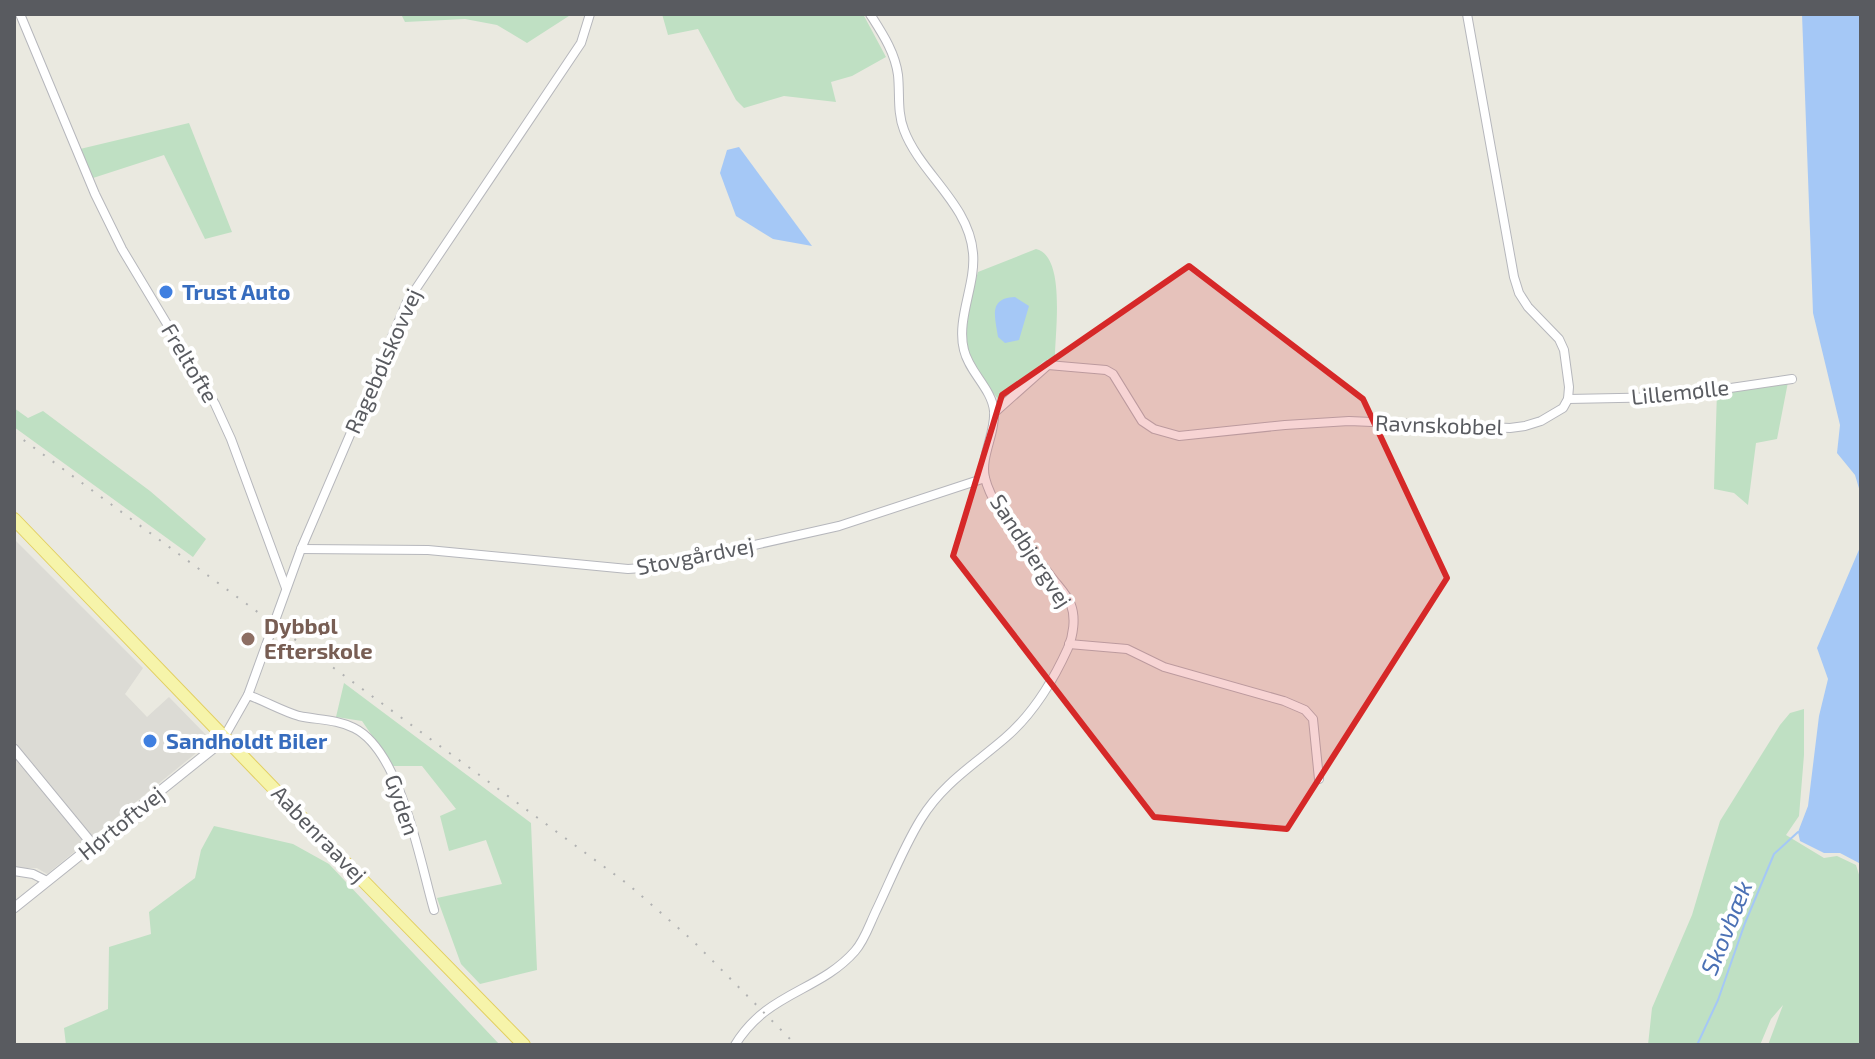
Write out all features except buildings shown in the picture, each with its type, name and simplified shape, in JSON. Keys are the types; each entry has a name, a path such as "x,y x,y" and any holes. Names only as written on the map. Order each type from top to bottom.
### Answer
{"main road":[{"name":"Aabenraavej","path":"14,519 223,739 524,1045"}],"street":[{"name":"Freltofte","path":"20,14 95,194 122,249 215,404 286,588"},
{"name":"Ragebølskovvej","path":"223,739 248,695 301,549 407,302 581,43 590,14"},
{"path":"870,14 888,42 895,61 903,128 911,146 950,200 969,234 973,253 963,347 969,366 988,395 994,413"},
{"path":"1467,14 1514,277 1528,307 1559,339 1564,350 1568,399"},
{"name":"Ravnskobbel","path":"994,413 1048,365 1060,364 1106,370 1113,374 1142,421 1154,429 1179,436 1349,421 1510,428 1541,421 1563,408 1568,399"},
{"name":"Lillemølle","path":"1568,399 1669,397 1792,379"},
{"name":"Sandbjergvej","path":"735,1045 762,1012 785,996 823,977 856,950 920,820 947,785 1024,720 1051,682 1069,644 1073,615 1071,605 1006,519 985,478 994,413"},
{"name":"Stovgårdvej","path":"301,549 428,550 628,569 656,567 839,526 985,478"},
{"path":"1069,644 1127,649 1164,667 1284,701 1305,710 1313,719 1319,779"},
{"name":"Gyden","path":"248,695 299,716 353,727 367,736 391,770 401,792 434,910"},
{"name":"Hørtoftvej","path":"14,908 223,739"},
{"path":"14,749 93,845"},
{"path":"14,871 33,874 47,881"}],"highlighted area":[{"path":"1189,266 1363,399 1447,578 1287,829 1154,817 953,556 1002,395"}],"shaded area":[{"path":"14,539 143,668 125,694 147,717 169,697 207,736 195,754 47,874 37,868 14,868"}],"green space":[{"path":"401,14 572,14 527,43 497,25 465,19 405,22"},
{"path":"662,14 863,14 886,57 852,76 831,82 836,102 784,96 744,108 736,100 698,29 668,35"},
{"path":"189,123 232,232 205,239 164,155 93,178 80,149"},
{"path":"1036,249 1052,265 1055,280 1055,357 1044,361 1000,402 967,350 969,304 978,272"},
{"path":"1788,382 1777,439 1756,443 1748,505 1734,493 1714,489 1717,391"},
{"path":"14,408 28,418 43,411 150,491 206,539 193,557 14,427"},
{"path":"344,683 531,823 537,970 480,984 461,964 437,898 502,884 486,840 449,851 440,816 456,809 422,766 393,766 362,721 336,717"},
{"path":"1804,709 1799,816 1786,835 1824,858 1837,856 1856,865 1861,881 1861,1045 1768,1045 1783,1005 1771,1019 1760,1045 1648,1045 1652,1008 1692,915 1720,821 1780,725 1790,713"},
{"path":"214,826 293,844 329,864 500,1045 66,1045 64,1028 108,1009 109,947 151,934 149,912 195,878 201,850"}],"water":[{"path":"1802,14 1861,14 1861,495 1855,475 1837,453 1840,425 1813,313"},
{"path":"739,147 812,246 773,239 736,216 720,173 727,150"},
{"path":"1015,297 1029,306 1019,340 1005,343 998,337 995,310 1001,301"},
{"path":"1861,545 1861,868 1859,863 1840,853 1824,853 1800,841 1798,832 1808,806 1819,716 1828,679 1817,648"}],"waterway":[{"name":"Skovbæk","path":"1697,1045 1718,1000 1774,854 1798,832"},
{"path":"452,1045 460,1044"}],"railway":[{"path":"14,433 629,885 692,940 796,1045"}],"place":[{"name":"Trust Auto","path":"166,292"},
{"name":"Dybbøl Efterskole","path":"248,639"},
{"name":"Sandholdt Biler","path":"150,741"}]}
